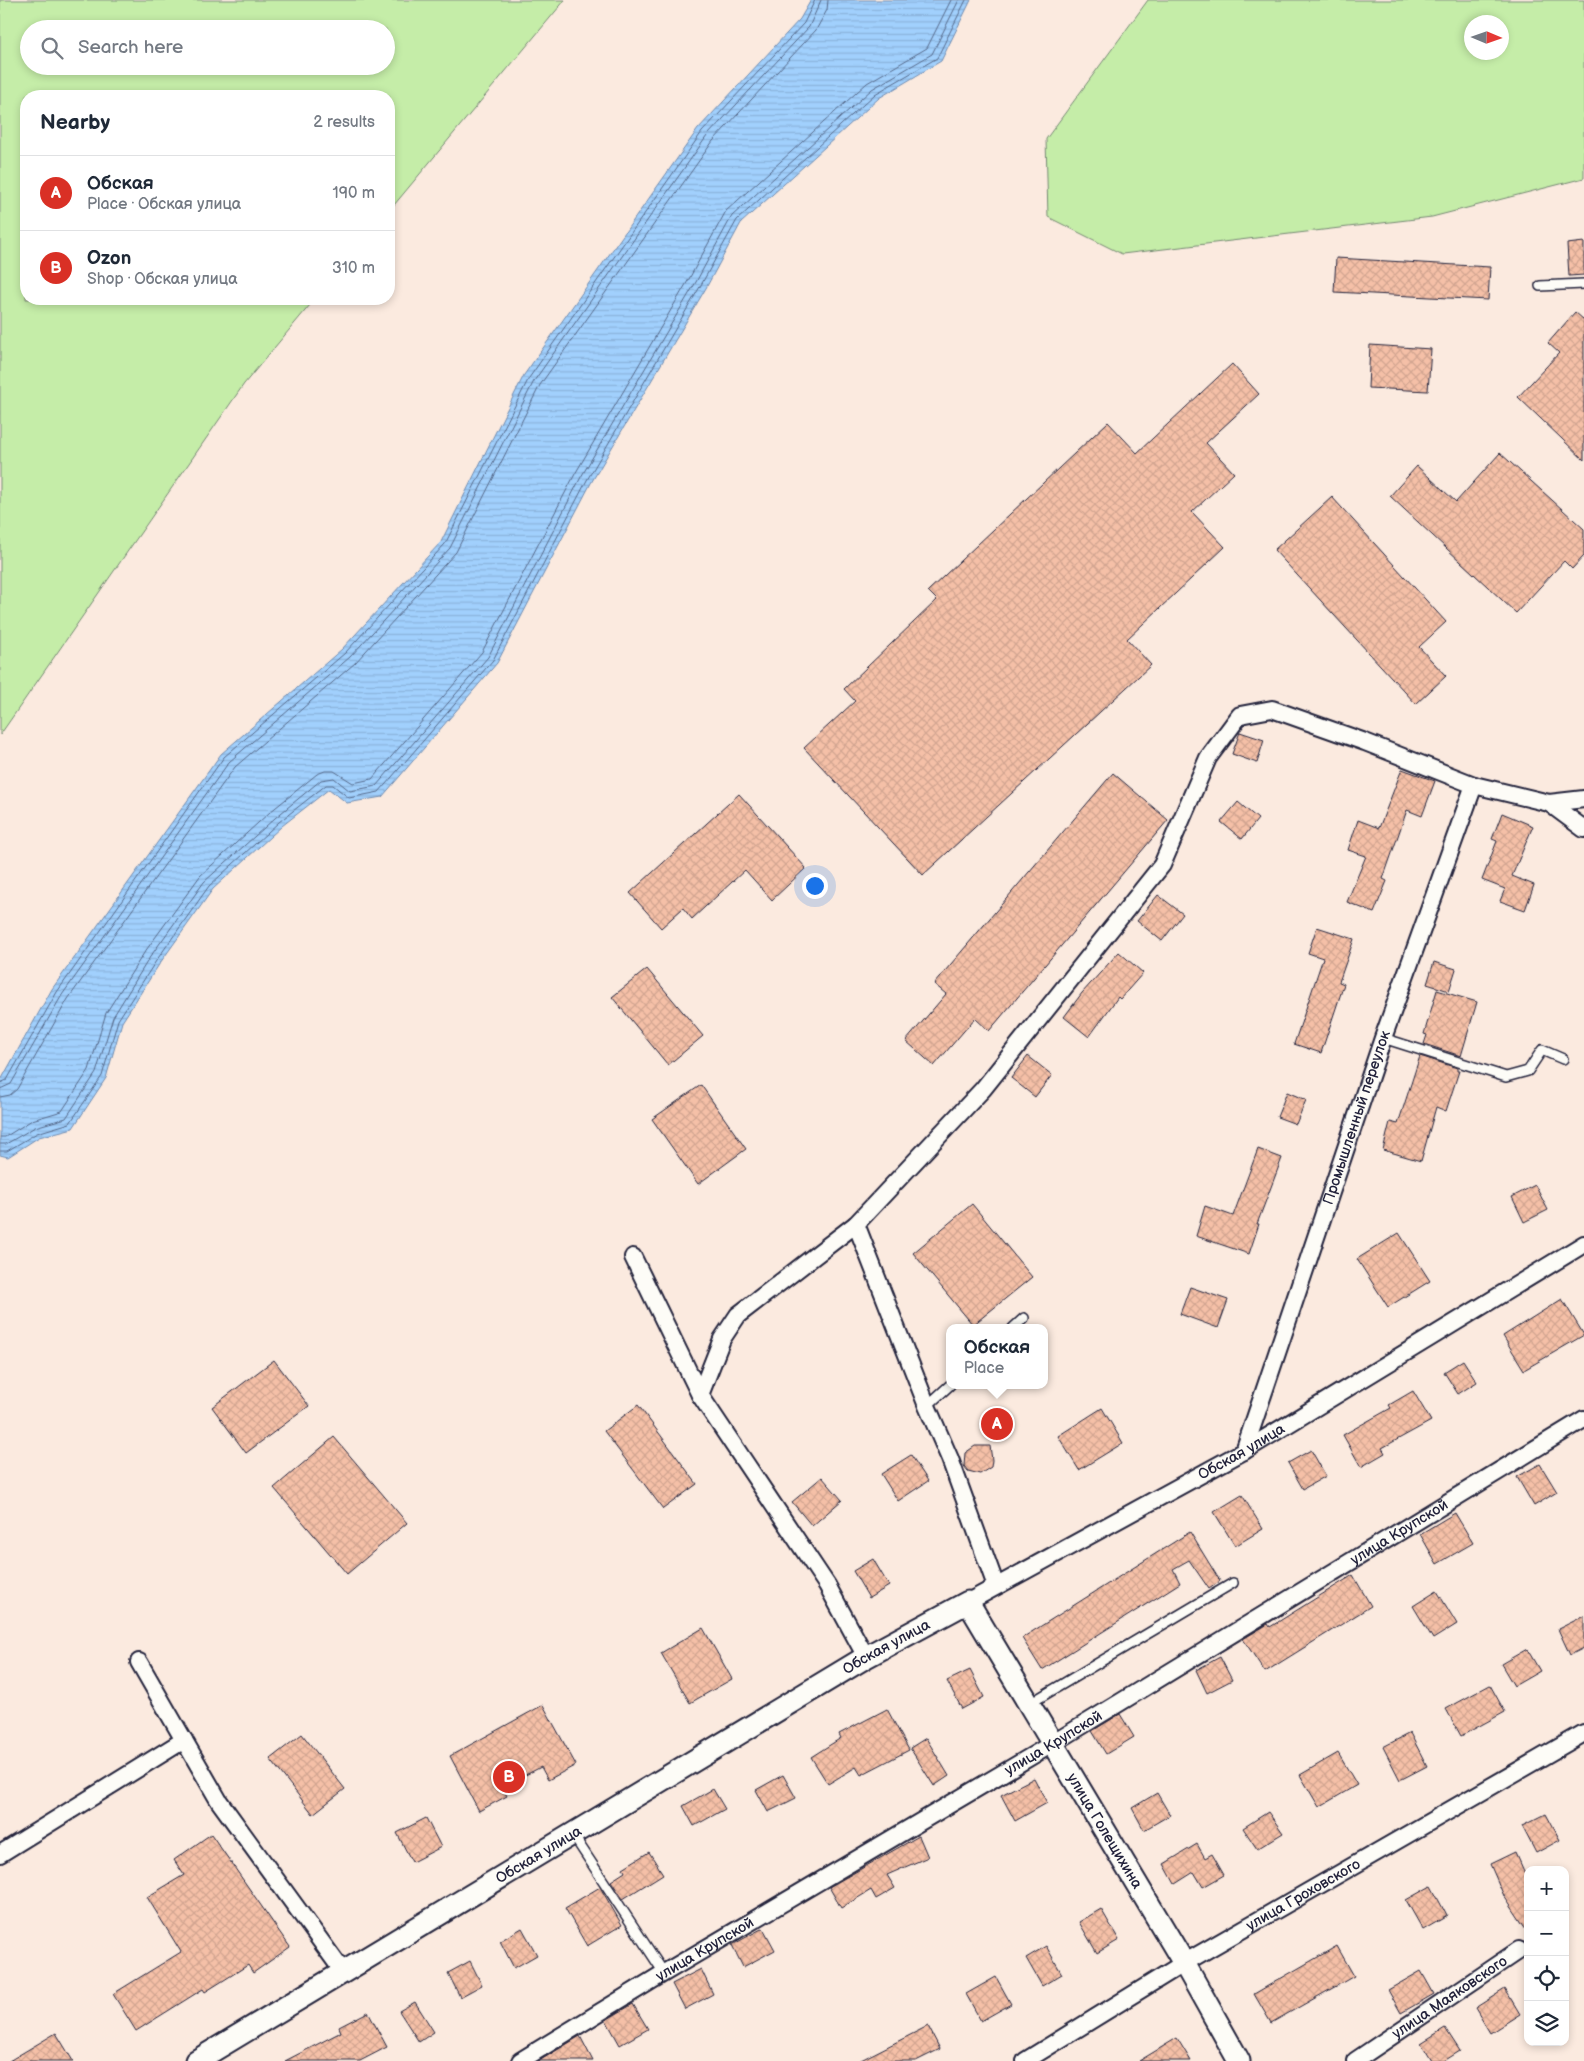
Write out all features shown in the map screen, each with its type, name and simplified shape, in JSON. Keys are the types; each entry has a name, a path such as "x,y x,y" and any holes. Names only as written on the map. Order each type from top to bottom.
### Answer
{"street":[{"path":"700,1395 722,1339 738,1315 856,1224 983,1089 1162,865 1208,758 1240,714 1272,709 1365,742 1474,785 1550,803 1584,799"},
{"name":"Промышленный переулок","path":"1244,1451 1383,1038 1474,785"},
{"path":"1550,803 1584,829"},
{"path":"856,1224 927,1406 950,1459 996,1586"},
{"name":"Обская улица","path":"196,2061 866,1658 1244,1451 1584,1244"},
{"path":"633,1257 700,1395 827,1585 866,1658"},
{"name":"улица Крупской","path":"520,2061 664,1973 1052,1744 1584,1419"},
{"name":"улица Голещихина","path":"968,1602 1184,1963 1239,2061"},
{"path":"139,1662 219,1801 344,1973"},
{"name":"улица Гроховского","path":"1025,2061 1184,1963 1583,1734"},
{"path":"0,1854 184,1740"},
{"name":"улица Маяковского","path":"1355,2061 1519,1950"}],"lane":[{"path":"1540,286 1584,284"},
{"path":"1383,1038 1506,1077 1528,1071 1542,1050 1563,1059"},
{"path":"1017,1324 1024,1318"},
{"path":"927,1406 946,1389"},
{"path":"1028,1704 1233,1583"},
{"path":"573,1834 664,1973"}],"green space":[{"path":"0,0 565,0 395,204 395,90 20,90 20,305 310,305 244,384 0,735"},
{"path":"1148,0 1584,0 1584,178 1432,217 1122,254 1048,217 1046,139"}],"water":[{"path":"811,0 971,0 941,61 879,98 741,223 706,288 591,483 497,663 382,797 347,803 329,789 282,826 213,889 160,963 122,1022 106,1078 73,1128 39,1137 8,1157 0,1155 0,1082 52,989 221,754 342,649 441,542 524,375 698,129 800,19"}],"building":[{"path":"1584,242 1584,275 1569,276 1567,244"},
{"path":"1336,258 1490,267 1488,300 1334,292"},
{"path":"1575,312 1584,320 1584,460 1518,397 1559,353 1548,343"},
{"path":"1370,345 1431,349 1428,391 1368,388"},
{"path":"1232,364 1259,394 1206,443 1234,473 1192,512 1225,547 1127,639 1151,665 923,875 804,748 855,701 844,689 937,600 928,591 1108,422 1137,453"},
{"path":"1500,453 1584,529 1584,556 1572,569 1564,561 1516,613 1390,496 1417,466 1456,502"},
{"path":"1332,497 1446,622 1419,647 1446,676 1416,704 1274,550"},
{"path":"1240,732 1264,740 1257,763 1232,754"},
{"path":"1402,769 1435,781 1422,816 1407,810 1383,879 1387,881 1374,913 1347,902 1366,856 1348,850 1358,820 1379,828"},
{"path":"1113,773 1168,820 989,1031 975,1018 934,1066 906,1041 946,994 934,984"},
{"path":"739,794 806,868 772,900 745,870 692,919 683,908 661,928 630,893"},
{"path":"1238,802 1258,819 1242,839 1221,822"},
{"path":"1502,813 1533,826 1512,876 1534,885 1525,910 1500,901 1505,889 1482,880 1497,841 1492,839"},
{"path":"1158,895 1183,914 1162,941 1137,921"},
{"path":"1317,927 1354,939 1339,982 1344,984 1321,1053 1294,1044 1323,958 1308,953"},
{"path":"1119,952 1143,973 1120,999 1118,997 1089,1037 1064,1017 1082,993"},
{"path":"1434,962 1456,969 1449,991 1427,984"},
{"path":"647,969 703,1036 668,1065 612,997"},
{"path":"1437,990 1477,1002 1461,1056 1424,1044 1427,1035 1424,1034"},
{"path":"1028,1056 1052,1075 1035,1097 1011,1078"},
{"path":"1420,1056 1457,1068 1457,1071 1459,1071 1446,1111 1436,1107 1421,1161 1383,1150 1390,1122 1398,1124"},
{"path":"701,1085 746,1149 698,1184 652,1119"},
{"path":"1287,1092 1306,1100 1296,1124 1277,1117"},
{"path":"1258,1149 1282,1158 1257,1224 1259,1224 1249,1254 1196,1236 1205,1206 1233,1216"},
{"path":"1535,1185 1548,1210 1524,1222 1512,1197"},
{"path":"972,1204 1032,1277 972,1324 913,1253"},
{"path":"1399,1233 1430,1281 1388,1307 1357,1259"},
{"path":"1190,1287 1228,1300 1218,1328 1180,1314"},
{"path":"1562,1299 1584,1335 1524,1370 1503,1336"},
{"path":"274,1360 309,1406 246,1453 212,1407"},
{"path":"1463,1360 1477,1382 1458,1394 1444,1372"},
{"path":"1413,1391 1431,1421 1382,1448 1385,1453 1361,1467 1343,1435 1391,1408 1389,1405"},
{"path":"638,1405 697,1484 663,1509 604,1431"},
{"path":"1102,1408 1123,1443 1079,1470 1058,1436"},
{"path":"996,1409 1011,1429 997,1439 982,1419"},
{"path":"334,1437 407,1523 347,1574 274,1488"},
{"path":"975,1446 990,1446 991,1467 980,1474 968,1471 964,1466 965,1453"},
{"path":"1311,1450 1326,1476 1303,1489 1288,1463"},
{"path":"911,1455 928,1481 898,1501 881,1474"},
{"path":"1540,1464 1557,1492 1534,1506 1517,1477"},
{"path":"822,1477 842,1500 812,1526 792,1502"},
{"path":"1242,1495 1263,1529 1235,1546 1214,1512"},
{"path":"1455,1513 1473,1543 1437,1564 1420,1534"},
{"path":"1190,1532 1220,1581 1209,1589 1189,1560 1173,1569 1180,1583 1042,1670 1022,1638"},
{"path":"873,1559 889,1586 869,1598 853,1571"},
{"path":"1353,1575 1371,1606 1265,1672 1243,1639 1268,1624 1270,1627"},
{"path":"1437,1591 1457,1624 1433,1639 1413,1606"},
{"path":"1584,1616 1584,1648 1570,1655 1558,1629"},
{"path":"703,1628 732,1679 690,1703 661,1653"},
{"path":"1527,1649 1540,1671 1514,1686 1501,1664"},
{"path":"1220,1657 1232,1680 1207,1693 1196,1670"},
{"path":"970,1670 984,1697 962,1709 947,1681"},
{"path":"1490,1685 1505,1712 1461,1736 1446,1709"},
{"path":"543,1705 576,1765 548,1780 541,1767 502,1787 507,1796 479,1811 450,1756"},
{"path":"887,1709 909,1750 861,1775 856,1767 828,1784 811,1757 841,1738 839,1734"},
{"path":"1120,1714 1134,1737 1106,1754 1092,1731"},
{"path":"1410,1733 1427,1766 1400,1780 1383,1747"},
{"path":"302,1734 345,1789 313,1814 270,1759"},
{"path":"926,1738 949,1776 934,1786 910,1748"},
{"path":"1338,1753 1357,1785 1319,1807 1300,1775"},
{"path":"783,1775 796,1798 768,1812 756,1790"},
{"path":"1034,1778 1047,1803 1015,1821 1001,1795"},
{"path":"713,1789 725,1809 694,1826 683,1806"},
{"path":"1157,1793 1170,1815 1144,1830 1132,1808"},
{"path":"1268,1812 1283,1833 1257,1849 1243,1828"},
{"path":"1546,1814 1560,1840 1536,1853 1522,1826"},
{"path":"426,1818 441,1847 412,1862 397,1833"},
{"path":"211,1834 290,1947 253,1973 248,1965 205,1992 203,1989 136,2031 113,1994 181,1952 147,1897 184,1875 174,1860"},
{"path":"919,1836 928,1857 887,1875 895,1888 876,1899 871,1890 841,1908 829,1887"},
{"path":"1197,1844 1205,1858 1212,1854 1224,1875 1203,1887 1194,1872 1175,1884 1164,1864"},
{"path":"649,1852 663,1874 623,1899 611,1881 625,1872 623,1868"},
{"path":"1515,1852 1524,1872 1524,1926 1504,1896 1490,1864"},
{"path":"1431,1886 1447,1916 1423,1930 1406,1900"},
{"path":"600,1887 622,1925 587,1946 565,1908"},
{"path":"1101,1909 1119,1940 1097,1953 1079,1922"},
{"path":"522,1928 537,1955 514,1968 500,1941"},
{"path":"763,1928 775,1950 743,1967 732,1945"},
{"path":"1046,1946 1062,1974 1042,1986 1026,1958"},
{"path":"1337,1946 1354,1976 1271,2023 1254,1994"},
{"path":"470,1961 482,1985 460,1997 448,1973"},
{"path":"701,1969 713,1994 685,2009 672,1984"},
{"path":"1421,1971 1434,1994 1401,2013 1388,1990"},
{"path":"996,1977 1011,2004 981,2021 966,1994"},
{"path":"1505,1989 1520,2014 1490,2033 1475,2008"},
{"path":"415,2002 434,2032 419,2042 399,2011"},
{"path":"633,2004 648,2029 620,2045 606,2020"},
{"path":"368,2012 387,2047 360,2061 285,2061 341,2032 339,2027"},
{"path":"928,2026 940,2049 916,2061 859,2061"},
{"path":"1445,2028 1460,2051 1444,2061 1432,2061 1421,2043"},
{"path":"56,2033 73,2061 9,2061"},
{"path":"580,2036 593,2061 539,2061"},
{"path":"1177,2038 1191,2061 1139,2061"}],"place":[{"name":"Обская","path":"997,1424"},
{"name":"Ozon","path":"509,1777"}]}
